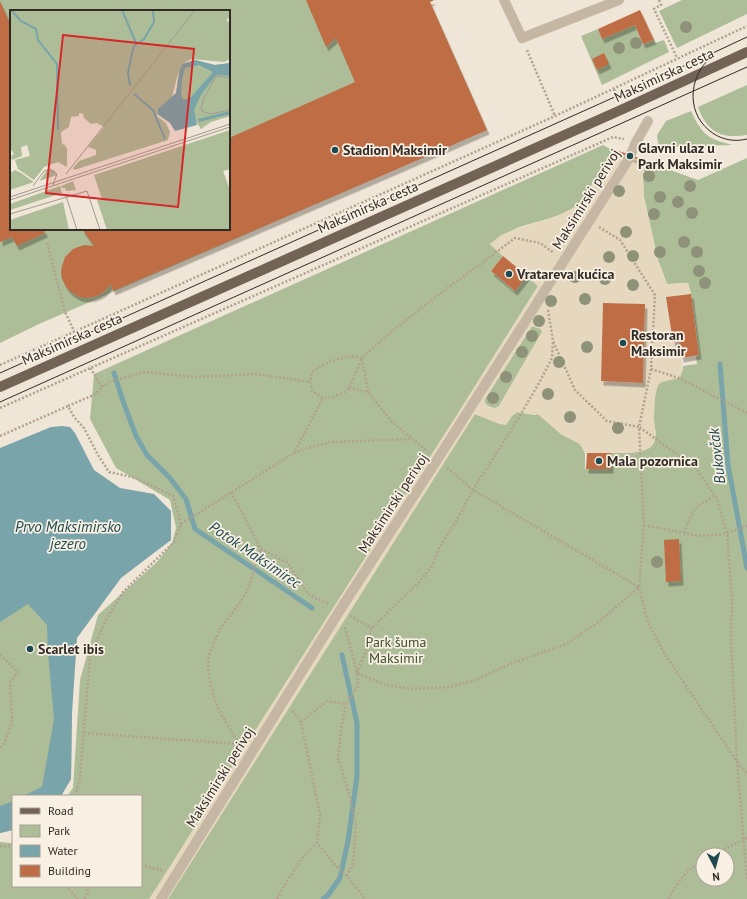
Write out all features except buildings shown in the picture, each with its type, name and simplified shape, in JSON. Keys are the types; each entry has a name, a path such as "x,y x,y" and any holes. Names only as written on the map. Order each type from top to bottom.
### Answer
{"main road":[{"name":"Maksimirska cesta","path":"0,387 623,109 747,52"}],"street":[{"path":"504,0 522,38 619,0"},
{"name":"Maksimirski perivoj","path":"160,899 340,610 630,157 635,144 648,122"}],"path":[{"path":"659,0 661,5 654,9 676,58"},
{"path":"0,365 75,333 555,116 747,26"},
{"path":"526,47 555,116"},
{"path":"614,89 616,93"},
{"path":"0,408 613,136 623,139"},
{"path":"589,221 620,240 655,296 651,369 639,427 644,525 639,587 648,623 666,656 737,762 747,773"},
{"path":"362,358 352,356 338,358 328,362 312,372 310,382 312,391 323,398 332,397 349,388 362,358 378,342 515,238 540,243 564,260"},
{"path":"47,243 65,312 75,333"},
{"path":"357,672 365,653 372,628 420,581 432,566 439,548 515,424 552,358 553,341 546,289"},
{"path":"553,341 575,390 607,421 639,427 694,466 717,499 727,532 732,600 731,641 737,762 745,838 747,880"},
{"path":"362,358 368,392 392,422 437,460 474,490 639,587"},
{"path":"90,367 102,387"},
{"path":"651,369 679,378 747,413"},
{"path":"0,436 96,394 102,387 110,382 146,372 195,377 256,374 310,382"},
{"path":"349,388 368,392"},
{"path":"294,452 323,398"},
{"path":"68,406 74,417 84,428 98,455 110,472 136,478 173,496 181,524 174,542 123,592 106,620 90,656 80,777 75,795"},
{"path":"181,524 294,452 332,442 413,439"},
{"path":"231,492 261,549 288,563 308,594 372,628"},
{"path":"684,533 695,508 715,496"},
{"path":"644,525 699,536 714,535 747,526"},
{"path":"239,744 221,714 214,698 208,672 209,655 220,629 239,604 252,578 256,559 261,549"},
{"path":"357,672 386,685 413,689 450,688 475,680 510,664 566,644 600,621 639,587"},
{"path":"340,610 357,672 358,686 346,704 341,729 338,758 349,794 356,825 353,863 347,876"},
{"path":"0,655 18,672 10,682 12,722 4,744 0,749"},
{"path":"301,722 327,701 346,704"},
{"path":"277,899 298,863 317,843 320,815 301,722 297,716 282,703"},
{"path":"84,733 239,744 255,747"},
{"path":"728,847 745,838"},
{"path":"317,843 336,866 347,876 365,899"},
{"path":"0,846 12,846"},
{"path":"142,865 176,875"},
{"path":"669,899 683,877 695,865"},
{"path":"67,887 78,899"},
{"path":"85,899 89,887"}],"green space":[{"name":"Stadion Maksimir","path":"0,0 434,0 430,2 487,130 39,324 0,343"},
{"path":"682,0 747,0 747,14 677,48 659,11"},
{"path":"635,25 643,44 654,40 655,43 664,40 669,52 602,85 581,36 598,29 602,38"},
{"path":"747,85 747,135 730,136 716,132 706,122 698,107"},
{"path":"691,111 699,126 707,135 717,141 733,145 663,147 658,143 657,135 666,121"},
{"name":"Park šuma Maksimir","path":"603,145 612,150 611,155 580,203 566,212 510,231 490,244 503,256 491,271 514,291 527,276 538,286 460,410 500,424 517,412 535,415 538,414 561,434 580,444 585,453 585,469 611,469 611,453 628,453 645,450 653,444 656,432 654,422 655,392 659,383 676,376 683,369 683,366 697,364 696,356 699,355 691,294 688,283 667,284 658,260 644,197 643,179 645,161 698,180 747,158 747,899 0,899 0,842 12,842 12,887 142,887 142,795 68,795 73,788 80,680 98,615 157,562 172,543 176,528 170,500 116,468 90,419 94,374"},
{"path":"532,326 541,329 542,332 499,406 495,408 490,407 485,403 485,399"},
{"path":"0,546 62,613 72,713 71,779 62,795 12,795 12,830 0,833"}],"shaded area":[{"path":"612,151 645,162 643,179 644,197 658,260 667,284 688,283 691,294 667,297 672,341 679,341 683,369 679,378 662,382 657,388 655,398 654,418 656,432 654,443 650,448 633,453 585,453 580,444 561,434 538,414 535,415 517,412 512,416 506,425 475,414 168,899 149,899 538,286 490,244 501,235 560,215 580,203 611,155","holes":["603,303 645,304 643,383 601,381","532,326 541,329 542,332 499,406 497,408 488,406 485,403 485,399"]}],"water":[{"name":"Prvo Maksimirsko jezero","path":"51,427 70,427 75,433 94,470 120,488 154,494 171,511 171,540 121,578 77,638 72,713 71,779 62,795 25,795 42,787 54,719 47,625 28,604 0,622 0,448"},
{"path":"12,801 12,830 0,833 0,806"}],"waterway":[{"name":"Bukovčak","path":"720,364 728,465 747,568"},
{"name":"Potok Maksimirec","path":"114,373 136,436 147,455 169,477 186,499 195,529 312,608"},
{"name":"Potok Maksimirec","path":"323,899 328,895 340,878 348,841 357,776 357,723 342,655"}],"tram line":[{"path":"0,373 747,37"},
{"path":"711,57 697,75 694,86 694,107 698,117 705,126 718,136 734,140 747,139"},
{"path":"0,402 747,67"}],"place":[{"name":"Stadion Maksimir","path":"335,150"},
{"name":"Glavni ulaz u Park Maksimir","path":"630,156"},
{"name":"Vratareva kućica","path":"509,274"},
{"name":"Restoran Maksimir","path":"623,343"},
{"name":"Mala pozornica","path":"599,461"},
{"name":"Scarlet ibis","path":"30,649"}]}
